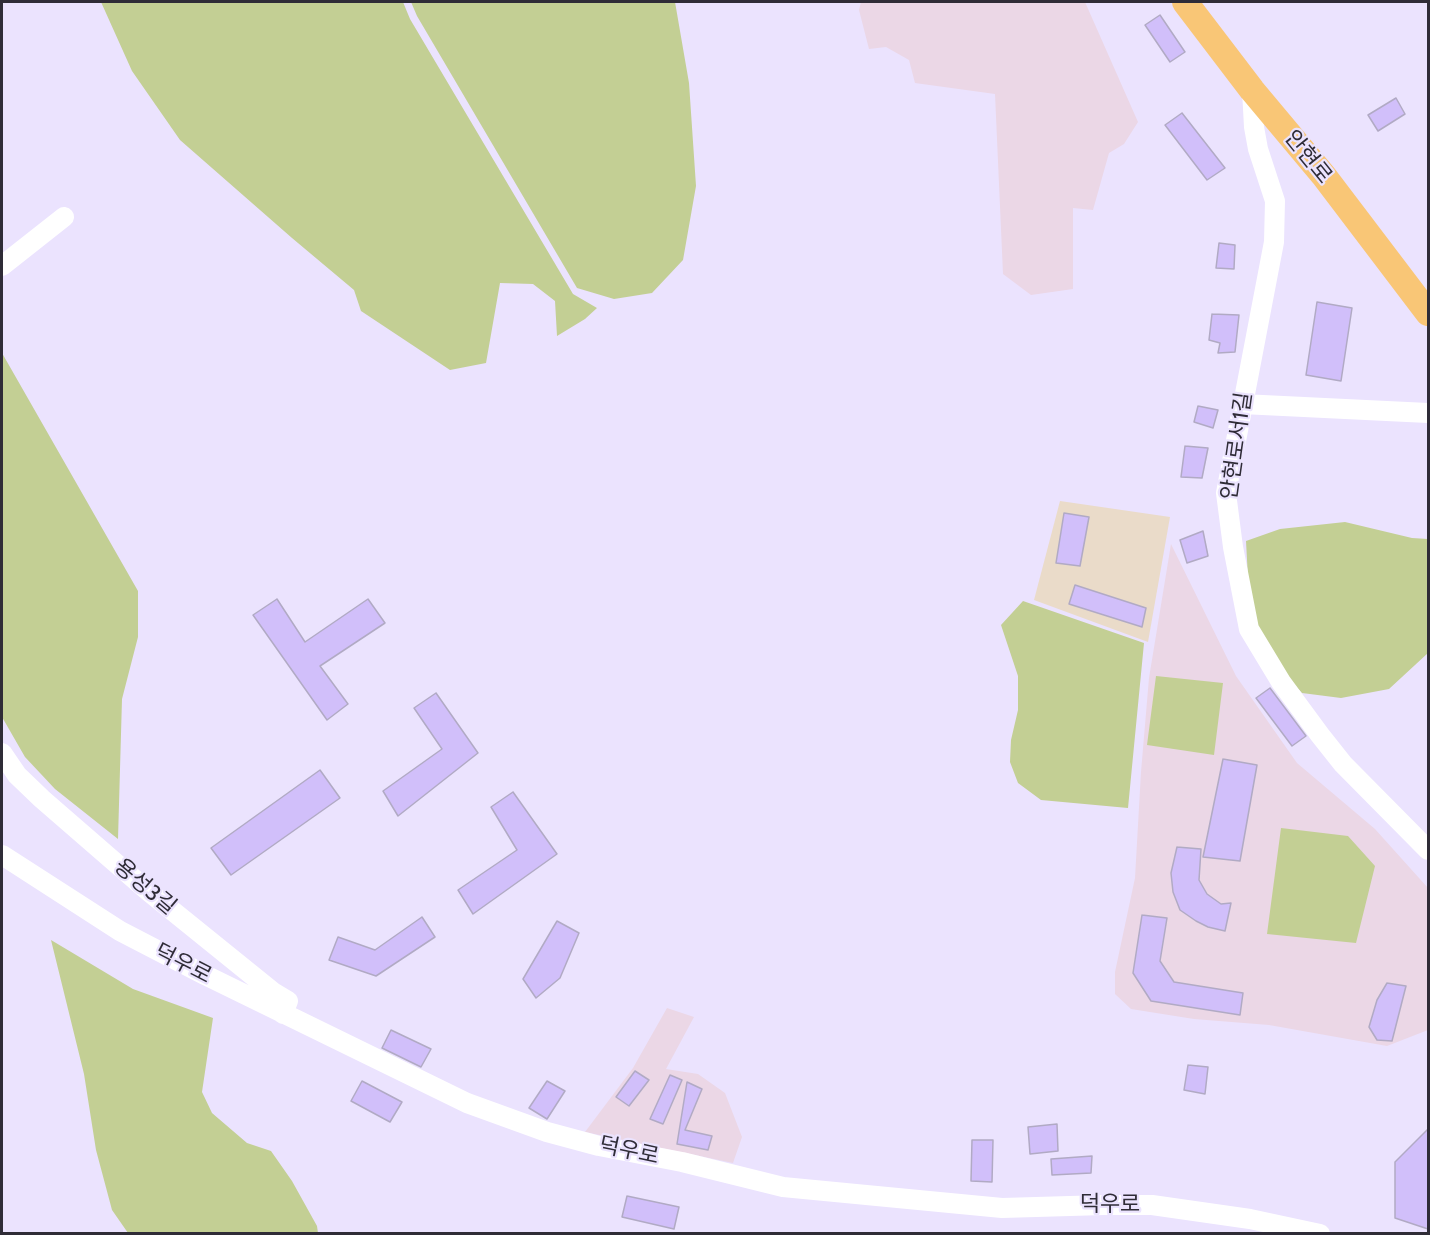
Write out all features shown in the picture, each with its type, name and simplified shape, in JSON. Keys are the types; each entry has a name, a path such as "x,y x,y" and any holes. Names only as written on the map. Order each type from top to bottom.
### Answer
{"main road":[{"name":"안현로","path":"1185,2 1252,90 1324,176 1428,313"}],"street":[{"name":"안현로서1길","path":"1252,90 1258,149 1275,201 1274,242 1226,493 1233,547 1249,629 1281,682 1343,764 1428,850"},
{"path":"2,266 64,217"},
{"path":"1242,404 1428,413"},
{"name":"용성3길","path":"2,753 25,783 140,884 273,992 288,1001 283,1014"},
{"name":"덕우로","path":"2,855 120,931 283,1014 467,1102 548,1132 599,1146 682,1162 783,1187 1002,1208 1152,1205 1250,1219 1320,1233"}],"shaded area":[{"path":"861,2 1085,2 1138,122 1124,144 1109,153 1093,210 1073,208 1073,289 1031,295 1003,274 995,94 915,83 909,60 886,47 869,49 859,10"},
{"path":"1060,501 1170,517 1148,642 1034,600"},
{"path":"1171,544 1236,676 1297,763 1375,829 1428,888 1428,1030 1387,1046 1269,1025 1194,1019 1131,1009 1115,994 1115,972 1135,878 1149,678"},
{"path":"667,1008 694,1017 666,1069 698,1074 725,1093 742,1137 733,1163 585,1132 633,1068"}],"green space":[{"path":"101,2 403,2 410,19 573,294 597,308 585,319 557,336 555,301 533,284 500,283 486,363 450,370 361,311 354,290 180,140 132,71"},
{"path":"411,2 675,2 689,83 696,186 683,260 652,293 614,299 577,288 417,16"},
{"path":"2,353 138,591 138,637 122,699 118,839 55,789 25,757 2,717"},
{"path":"1345,522 1412,538 1428,539 1428,653 1389,689 1341,698 1302,693 1288,678 1250,615 1246,541 1280,529"},
{"path":"1023,601 1144,643 1128,808 1041,800 1018,783 1010,762 1011,740 1018,710 1018,676 1001,625"},
{"path":"1156,676 1223,683 1214,755 1147,745"},
{"path":"1281,828 1348,836 1375,866 1356,943 1267,934"},
{"path":"51,940 133,989 213,1018 202,1092 212,1113 247,1143 271,1151 292,1181 317,1226 318,1233 128,1233 112,1210 96,1150 84,1074"}],"building":[{"path":"1160,15 1185,52 1170,62 1145,25"},
{"path":"1396,98 1405,114 1378,131 1368,115"},
{"path":"1182,113 1225,168 1207,180 1165,125"},
{"path":"1219,243 1235,245 1234,269 1216,268"},
{"path":"1317,302 1352,308 1341,381 1306,375"},
{"path":"1212,314 1239,315 1235,352 1218,353 1220,343 1209,340"},
{"path":"1198,406 1218,410 1213,428 1194,422"},
{"path":"1185,446 1208,448 1202,478 1181,477"},
{"path":"1064,513 1089,517 1080,566 1056,563"},
{"path":"1203,531 1208,556 1187,563 1180,540"},
{"path":"1075,585 1146,608 1142,627 1069,604"},
{"path":"277,599 305,642 368,599 385,623 320,666 348,704 327,720 253,615"},
{"path":"1270,688 1306,736 1292,746 1256,698"},
{"path":"436,693 478,753 398,816 383,791 442,749 414,708"},
{"path":"1223,759 1257,765 1240,861 1203,857"},
{"path":"320,770 340,798 231,875 211,848"},
{"path":"513,792 557,854 473,914 458,890 517,850 491,807"},
{"path":"1177,847 1201,849 1199,880 1207,894 1221,904 1231,903 1225,931 1208,927 1180,910 1173,892 1171,873"},
{"path":"1142,915 1167,918 1160,961 1174,982 1243,993 1240,1015 1151,1001 1133,973"},
{"path":"422,917 435,937 376,976 329,960 338,937 375,950"},
{"path":"557,921 579,933 560,978 536,998 523,979"},
{"path":"1387,983 1406,986 1392,1041 1377,1040 1369,1027 1377,1000"},
{"path":"391,1030 431,1049 421,1067 382,1048"},
{"path":"1188,1065 1208,1067 1205,1094 1184,1090"},
{"path":"635,1071 649,1080 629,1106 616,1097"},
{"path":"670,1075 682,1080 663,1124 650,1119"},
{"path":"362,1081 402,1102 390,1122 351,1101"},
{"path":"547,1081 565,1091 547,1119 529,1108"},
{"path":"687,1082 702,1089 685,1130 712,1136 708,1150 677,1144"},
{"path":"1057,1124 1058,1151 1030,1154 1028,1127"},
{"path":"1428,1129 1428,1229 1395,1218 1395,1162"},
{"path":"972,1140 993,1140 992,1182 971,1181"},
{"path":"1092,1156 1091,1173 1052,1175 1051,1159"},
{"path":"627,1196 679,1207 674,1229 622,1217"}]}
